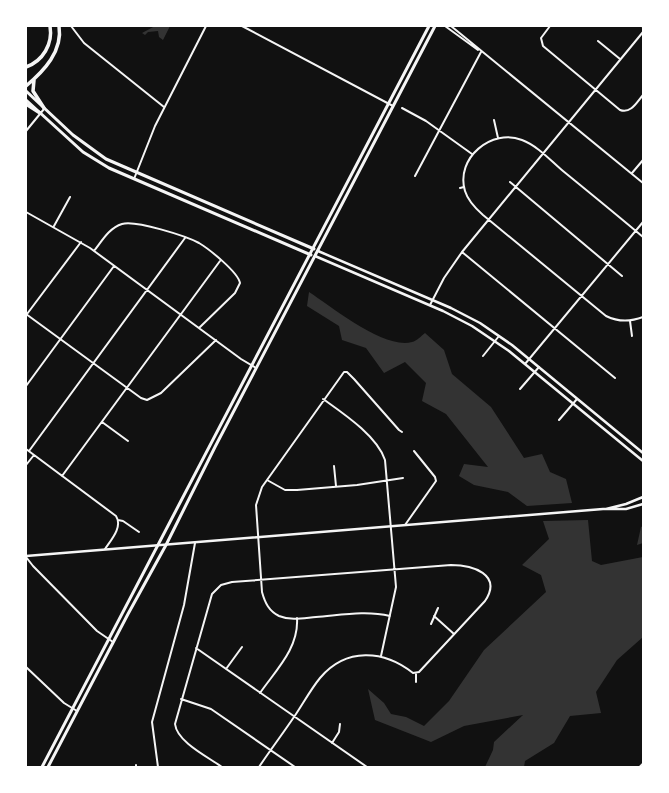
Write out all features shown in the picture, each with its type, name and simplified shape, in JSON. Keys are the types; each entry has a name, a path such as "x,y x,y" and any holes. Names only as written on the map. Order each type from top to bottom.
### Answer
{"highway":[{"path":"26,67 38,61 45,53 50,37 50,26"},
{"path":"26,86 35,78 54,55 59,43 59,26"},
{"path":"35,78 32,84 32,91 44,108"},
{"path":"26,104 40,113"}],"main road":[{"path":"42,767 429,26"},
{"path":"48,767 113,642 166,545 256,368 435,26"},
{"path":"26,91 96,153 136,173 313,248 463,314 500,336 643,453"},
{"path":"26,100 93,158 109,168 460,319 496,341 526,364 643,461"},
{"path":"603,509 634,501 643,496"},
{"path":"26,557 603,509 618,510 643,504"},
{"path":"640,767 643,764"}],"street":[{"path":"71,26 84,43 164,107"},
{"path":"134,179 164,107 206,26"},
{"path":"242,26 394,106"},
{"path":"444,26 481,52"},
{"path":"451,26 643,183"},
{"path":"550,26 541,38 543,46 620,110 626,111 631,109 643,94"},
{"path":"430,305 462,252 643,32"},
{"path":"598,40 620,59"},
{"path":"415,176 481,52"},
{"path":"26,131 44,108"},
{"path":"402,108 439,130 472,154"},
{"path":"494,120 498,138"},
{"path":"643,237 542,154 522,140 498,138 487,143 472,154 465,169 464,187 473,205 488,220 606,316 616,320 630,321 643,317"},
{"path":"632,174 643,160"},
{"path":"510,182 622,276"},
{"path":"460,188 464,187"},
{"path":"54,226 70,197"},
{"path":"26,212 81,242 251,366 256,368"},
{"path":"526,364 643,222"},
{"path":"94,251 111,231 118,226 129,223 140,224 185,238 206,248 237,275 240,281 240,287 199,328"},
{"path":"29,451 185,238"},
{"path":"81,242 26,315 141,398 147,400 158,395 216,340"},
{"path":"462,252 615,378"},
{"path":"62,476 220,261"},
{"path":"26,386 114,266"},
{"path":"630,321 632,336"},
{"path":"483,356 500,336"},
{"path":"520,389 539,367"},
{"path":"390,616 371,613 283,618 268,608 263,597 261,580 256,499 267,480 344,372 347,372 354,379 402,432"},
{"path":"559,420 577,399"},
{"path":"323,400 350,418 381,452 386,460 396,587 381,656"},
{"path":"102,422 128,441"},
{"path":"26,449 116,516 118,520 117,528 104,550"},
{"path":"405,525 436,481 435,477 414,451"},
{"path":"26,465 34,455"},
{"path":"334,466 336,486"},
{"path":"267,480 287,490 388,481 403,478"},
{"path":"118,520 123,521 139,532"},
{"path":"158,767 152,722 184,605 195,543"},
{"path":"26,557 32,566 97,631 113,642"},
{"path":"222,767 178,735 175,721 212,594 221,585 261,580 451,565 468,565 481,571 489,581 490,591 485,601 419,672 416,673"},
{"path":"431,624 438,608"},
{"path":"434,616 454,634"},
{"path":"260,693 292,647 298,630 297,618"},
{"path":"226,669 242,647"},
{"path":"196,648 367,767"},
{"path":"259,767 321,678 333,667 357,656 381,656 400,663 416,673"},
{"path":"26,667 72,709 77,711"},
{"path":"416,673 416,682"},
{"path":"181,699 211,709 295,767"},
{"path":"332,743 339,732 340,724"}],"shaded area":[{"path":"155,26 170,26 163,40 159,37 158,31 148,32 145,35 142,33"},
{"path":"309,292 359,326 388,340 401,343 412,342 417,340 425,333 444,350 452,374 491,407 524,458 542,454 550,472 566,479 572,503 527,506 508,492 474,485 459,476 464,464 488,467 446,414 422,401 426,383 405,362 384,373 366,348 342,340 339,326 307,306"},
{"path":"588,520 592,561 601,565 643,557 643,637 617,660 596,692 601,713 570,716 554,743 525,761 524,767 485,767 493,750 494,742 523,715 464,726 431,742 375,720 368,689 384,703 391,714 406,717 424,726 449,701 484,650 546,592 541,575 522,565 549,539 543,521"},
{"path":"643,526 643,543 637,545 641,527"}]}
